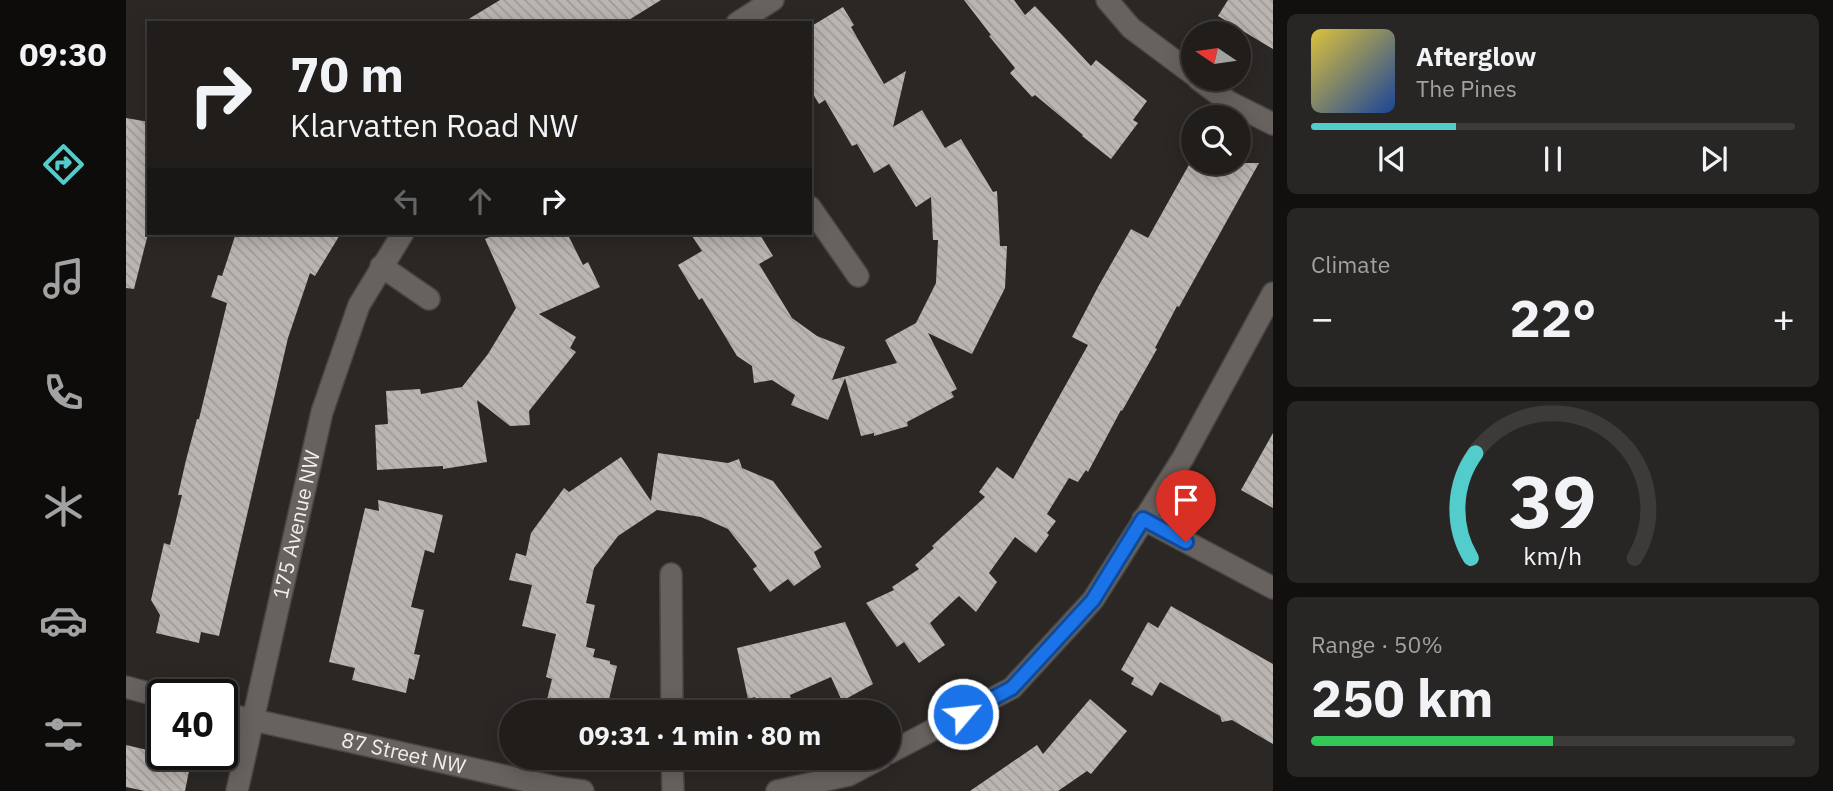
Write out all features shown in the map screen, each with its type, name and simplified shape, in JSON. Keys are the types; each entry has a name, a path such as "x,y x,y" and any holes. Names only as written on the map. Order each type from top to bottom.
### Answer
{"street":[{"path":"740,21 773,0"},
{"path":"1108,0 1131,29 1181,66"},
{"path":"1214,91 1228,102 1273,124"},
{"path":"812,210 858,276"},
{"name":"175 Avenue NW","path":"237,791 322,412 359,304 402,235"},
{"path":"381,266 429,299"},
{"path":"901,748 1012,688 1093,600 1183,458 1273,293"},
{"path":"1143,519 1273,588"},
{"path":"671,574 672,700"},
{"path":"126,687 147,693"},
{"name":"87 Street NW","path":"238,718 583,791"},
{"path":"672,770 673,791"},
{"path":"777,791 849,775 858,770"}],"building":[{"path":"500,0 661,0 627,21 465,21"},
{"path":"964,0 1014,0 1025,15 1035,6 1091,66 1096,60 1147,101 1133,120 1138,123 1111,159 1035,95 1032,97 1010,73 1015,68"},
{"path":"1228,0 1273,0 1273,49 1251,36 1251,21 1226,21 1218,16"},
{"path":"843,7 854,25 851,27 884,84 906,71 893,127 922,110 945,148 961,139 993,192 997,191 1000,246 1007,246 1005,288 972,354 928,333 957,389 951,392 954,397 907,422 908,426 874,436 874,433 861,436 845,378 828,420 791,405 795,395 772,380 754,383 752,366 737,356 702,298 699,300 678,265 702,251 691,235 760,235 773,256 759,264 792,318 817,336 845,347 832,380 897,363 885,340 916,323 936,283 938,240 933,240 931,197 916,207 889,164 874,173 857,144 852,146 825,100 819,104 812,92 812,26"},
{"path":"126,118 147,122 148,235 134,289 126,288"},
{"path":"1251,163 1259,163 1179,307 1177,306 1155,348 1157,349 1088,472 1086,470 1078,482 1069,478 1047,514 1056,521 1047,533 1049,535 1036,553 1015,537 989,573 997,582 976,612 959,596 930,623 945,645 919,663 904,642 897,647 866,603 894,590 892,587 919,569 915,565 934,548 932,546 985,497 979,492 997,467 1013,479 1088,345 1072,337 1098,287 1131,229 1148,238 1183,175 1251,175"},
{"path":"235,235 340,235 315,276 310,273 288,338 219,636 201,632 199,643 156,633 160,615 151,600 164,543 170,545 182,495 178,495 186,460 199,419 227,303 211,297 218,275 222,276"},
{"path":"494,235 568,235 583,265 588,262 600,287 539,314 576,337 570,348 576,352 529,411 530,425 510,426 477,400 487,462 443,469 443,466 377,470 375,425 388,424 386,391 420,389 421,394 462,387 488,354 516,308 485,239"},
{"path":"1273,433 1273,508 1241,490"},
{"path":"658,453 728,463 739,459 742,468 773,481 822,547 814,552 821,567 794,586 788,579 770,592 753,569 757,566 728,529 701,517 657,510 618,536 594,568 586,603 595,605 586,647 595,649 593,657 610,661 610,664 617,666 609,700 547,700 552,679 546,677 556,634 522,626 532,585 509,580 516,553 526,556 531,533 564,488 569,492 621,457 651,501"},
{"path":"378,500 443,515 434,553 425,550 411,607 424,610 414,654 420,655 414,680 409,678 406,693 352,680 355,668 329,662 365,508 379,511"},
{"path":"1171,606 1273,664 1273,744 1232,720 1222,722 1220,716 1160,682 1152,696 1131,684 1134,678 1121,670 1148,622 1158,628"},
{"path":"845,622 873,684 844,700 831,677 790,695 791,700 756,700 755,697 748,699 737,648"},
{"path":"1090,699 1127,731 1091,774 1087,771 1058,791 970,791 1037,745 1043,754"},
{"path":"126,745 147,750 147,770 189,771 185,791 145,791 126,787"}],"route":[{"path":"963,714 1012,688 1093,600 1143,519 1186,542"}]}
